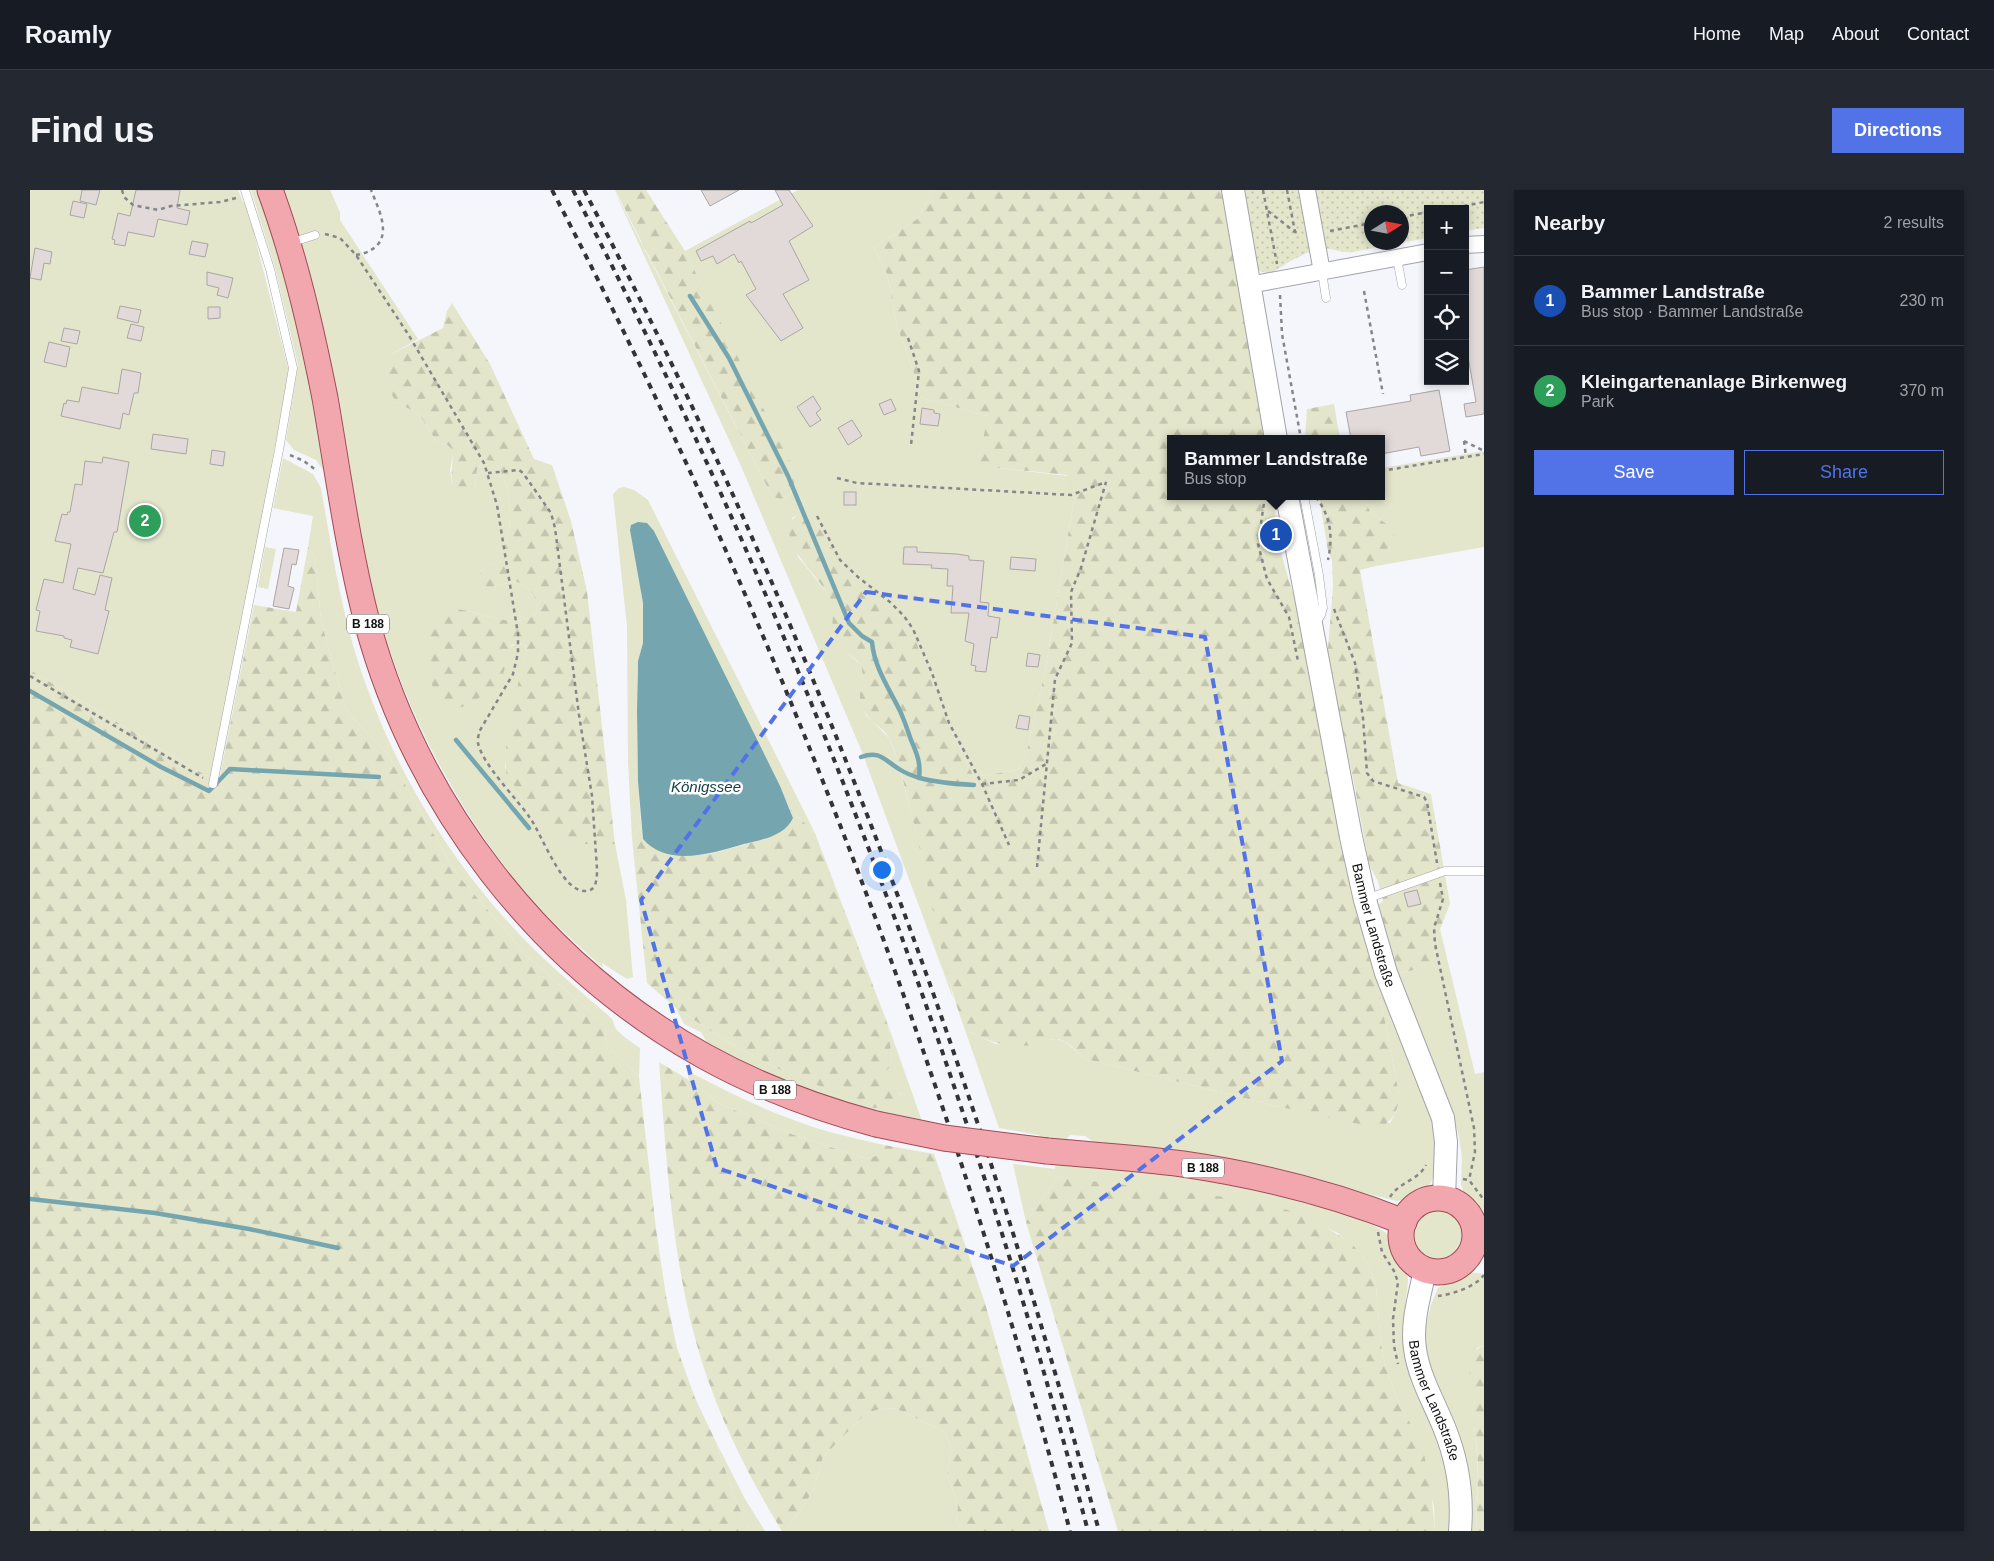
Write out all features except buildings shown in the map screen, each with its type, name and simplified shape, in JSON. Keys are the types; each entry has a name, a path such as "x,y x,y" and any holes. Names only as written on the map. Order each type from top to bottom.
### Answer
{"main road":[{"path":"1233,190 1249,286 1278,432"},
{"name":"B 188","path":"254,191 288,244 315,349 362,599 377,654 401,718 441,798 492,873 549,938 607,990 680,1042 733,1071 824,1109 876,1124 944,1138 1047,1151 1182,1164 1230,1172 1306,1190 1404,1222"},
{"name":"Bammer Landstraße","path":"1288,500 1350,837 1365,900 1386,973 1443,1118 1446,1142 1444,1199"},
{"path":"1431,1199 1444,1199 1456,1203 1467,1212 1473,1223 1481,1268 1461,1264 1453,1269 1434,1272 1425,1270 1410,1259 1405,1250 1402,1241 1404,1222 1410,1211 1420,1203 1431,1199"},
{"name":"Bammer Landstraße","path":"1425,1270 1414,1326 1414,1346 1424,1384 1444,1427 1457,1466 1462,1502 1460,1531"}],"street":[{"path":"1307,190 1322,272"},
{"path":"1469,245 1484,244"},
{"path":"1249,286 1424,253"}],"lane":[{"path":"213,784 277,460 293,368 254,191"},
{"path":"288,244 315,235"},
{"path":"1397,258 1402,285"},
{"path":"1322,272 1326,298"},
{"path":"1305,500 1319,575 1323,608 1318,621 1310,627"},
{"path":"1365,900 1445,871 1484,871"}],"path":[{"path":"122,190 124,196 132,205 158,210 171,206 220,202 254,191"},
{"path":"356,255 372,250 380,241 384,231 382,220 370,190"},
{"path":"1263,190 1280,280 1282,334 1301,435"},
{"path":"1287,190 1295,232"},
{"path":"1469,205 1484,202"},
{"path":"1409,216 1424,213"},
{"path":"315,235 328,234 340,238 356,255 444,394 484,463 497,504 518,634 518,653 513,674 479,732 478,742 500,781 532,820 556,866 571,884 581,890 589,891 593,888 596,881 597,869 592,796 579,715 555,528 551,513 523,473 519,470 488,474"},
{"path":"1364,291 1383,394"},
{"path":"908,338 919,371 911,445"},
{"path":"1466,457 1464,441 1484,452"},
{"path":"1385,470 1466,457 1484,452"},
{"path":"836,478 858,483 1071,495 1106,482 1081,568 1071,592 1072,643 1055,679 1037,867"},
{"path":"1319,500 1330,525 1332,536 1327,562"},
{"path":"817,516 840,560 890,602 904,616 913,629 949,723 982,784 1009,845"},
{"path":"1333,605 1355,663 1363,718 1367,774 1373,780 1424,797 1427,802 1443,899 1434,928 1435,944 1474,1128 1474,1152 1469,1180 1484,1200"},
{"path":"30,676 213,784"},
{"path":"982,784 1019,780 1047,764"},
{"path":"1388,1201 1394,1191 1422,1172"},
{"path":"1380,1227 1378,1238 1382,1252 1394,1271 1398,1286"},
{"path":"1432,1295 1442,1296 1452,1293 1481,1268"}],"highlighted area":[{"path":"866,592 1205,637 1282,1061 1013,1266 717,1168 641,900"}],"green space":[{"path":"30,190 238,190 243,202 247,206 289,372 212,779 30,670"},
{"path":"251,190 261,190 287,274 329,478 316,460 294,450 286,440 298,365 275,268"},
{"path":"282,190 330,190 340,212 340,220 418,339 392,354 396,402 419,414 437,442 447,445 452,449 453,455 450,470 452,483 475,487 477,469 485,460 494,461 505,481 510,508 508,536 498,557 480,572 489,588 515,581 525,586 534,596 537,612 530,617 514,621 469,611 510,648 516,643 527,647 509,730 505,768 566,844 615,844 626,900 633,977 627,979 602,963 603,968 555,924 522,889 490,847 450,784 417,719 402,685 390,650 371,584 343,424 325,338 309,274"},
{"path":"614,190 772,496 786,498 792,492 795,474 685,251 798,190 932,190 919,218 874,247 887,274 897,326 918,385 919,397 987,416 999,468 1068,476 1075,494 1045,671 1027,751 1018,770 974,777 947,722 855,577 838,559 812,515 798,514 792,518 798,557 829,595 833,605 833,636 838,645 860,664 863,671 860,699 866,715 889,738 897,758 922,856 953,998 862,752 741,466"},
{"path":"615,190 646,190 685,251 796,474 792,490 787,497 778,498 772,496"},
{"path":"932,190 1224,190 1266,435 1167,435 1167,500 1275,500 1276,523 1281,550 1296,602 1375,970 1399,1094 1398,1105 1394,1115 1383,1126 1377,1128 1276,1106 1086,1059 1062,1040 1058,1039 1051,1039 1032,1045 1013,1046 997,1043 965,1030 948,976 917,836 896,756 888,736 867,716 863,709 860,698 862,668 858,661 842,649 834,639 831,600 800,558 789,534 790,524 798,514 812,515 831,547 848,569 861,583 905,621 911,629 947,722 974,777 1018,770 1027,751 1045,671 1075,494 1067,475 999,468 980,461 987,416 919,397 918,385 897,326 887,274 874,247 919,218"},
{"path":"1244,190 1484,190 1484,228 1469,230 1469,205 1424,205 1424,239 1409,242 1409,205 1364,205 1364,250 1343,252 1322,249 1306,253 1270,274 1259,271"},
{"path":"452,303 490,364 534,459 552,465 571,521 587,591 615,844 565,844 557,840 507,776 506,747 508,730 527,647 518,643 512,645 502,678 494,687 472,703 459,708 452,708 446,707 434,697 425,636 429,619 446,609 469,611 494,618 518,621 528,618 537,612 536,601 532,592 520,583 515,581 489,588 481,583 480,572 498,557 508,536 510,508 505,481 500,470 494,461 485,460 477,469 475,487 466,493 456,492 452,479 452,449 447,445 437,442 419,414 396,402 388,388 385,372 392,354 443,328 447,311"},
{"path":"1334,404 1339,435 1305,435 1307,409"},
{"path":"1484,451 1484,547 1376,566 1390,547 1390,526 1371,513 1364,500 1385,500 1385,467"},
{"path":"283,458 313,474 321,488 345,615 359,665 397,759 415,793 456,858 504,917 548,963 612,1019 619,1033 640,1048 639,1077 605,1044 606,1029 603,1023 528,957 456,873 387,753 351,716 344,703 321,621 315,556 308,547 313,516 273,508"},
{"path":"624,487 634,490 648,500 815,833 790,809 654,531 637,563 643,603 643,643 638,661 637,677 638,782 641,823 632,839 628,762 627,627 613,494 619,488"},
{"path":"1320,500 1364,500 1371,513 1394,529 1391,544 1376,566 1360,570 1398,783 1431,794 1450,904 1440,929 1434,959 1430,964 1422,968 1397,974 1377,906 1383,901 1378,881 1369,865 1354,783 1327,660 1333,587 1332,560 1328,551"},
{"path":"265,547 276,549 268,589 258,587"},
{"path":"308,547 315,556 321,621 344,703 351,716 387,753 456,873 528,957 603,1023 606,1028 605,1044 639,1077 656,1229 666,1296 677,1348 695,1398 715,1440 736,1501 750,1531 30,1531 30,670 212,779 219,780 254,605 296,612"},
{"path":"790,809 815,833 888,1025 892,1060 889,1068 881,1076 885,1083 899,1092 904,1099 896,1106 873,1108 781,1070 729,1043 676,1008 647,983 632,839 641,823 643,839 663,852 690,856 710,854 765,839 793,818"},
{"path":"1440,929 1475,1074 1484,1072 1484,1232 1481,1221 1467,1200 1461,1185 1462,1157 1450,1104 1397,974 1415,970 1434,959"},
{"path":"1375,970 1424,1092 1430,1110 1437,1145 1436,1161 1431,1183 1418,1194 1408,1199 1397,1201 1322,1183 1098,1145 1085,1136 1070,1135 1065,1141 1042,1139 1039,1135 999,1128 965,1030 996,1044 1057,1039 1065,1042 1086,1059 1276,1106 1390,1123 1397,1110 1399,1094"},
{"path":"676,1008 729,1043 781,1070 903,1095 882,1082 880,1076 889,1068 892,1060 888,1025 922,1121 854,1107 804,1090 757,1070 707,1043 701,1032 684,1024"},
{"path":"659,1062 689,1080 720,1104 794,1135 867,1159 879,1155 884,1145 934,1154 985,1303 1049,1531 962,1531 956,1522 958,1506 947,1473 951,1448 945,1432 897,1409 884,1408 866,1413 823,1457 813,1491 786,1531 782,1531 755,1485 731,1437 711,1388 695,1338 680,1270 675,1236 667,1166"},
{"path":"687,1071 751,1103 778,1114 837,1134 884,1145 880,1155 867,1159 794,1135 720,1104 689,1080"},
{"path":"1055,1162 1196,1176 1293,1196 1350,1214 1385,1232 1393,1242 1400,1261 1407,1271 1408,1282 1403,1324 1404,1344 1447,1463 1452,1531 1435,1531 1434,1507 1414,1430 1398,1401 1386,1368 1381,1344 1376,1286 1371,1271 1362,1255 1338,1233 1288,1210 1058,1177 1026,1222 1013,1164 1055,1169"},
{"path":"1058,1177 1241,1199 1288,1210 1321,1224 1350,1242 1362,1255 1371,1271 1376,1286 1381,1344 1386,1368 1398,1401 1423,1451 1430,1479 1435,1531 1118,1531 1026,1222"},
{"path":"1438,1210 1447,1212 1458,1221 1463,1235 1461,1244 1452,1255 1438,1260 1429,1258 1418,1249 1413,1235 1415,1226 1424,1215"},
{"path":"1470,1272 1484,1274 1484,1345 1477,1348 1470,1387 1477,1453 1476,1531 1469,1531 1425,1361 1425,1328 1438,1288"},
{"path":"1484,1345 1484,1531 1476,1531 1478,1460 1470,1394 1470,1372 1473,1354"},
{"path":"884,1408 897,1409 945,1432 951,1448 947,1473 958,1506 956,1522 962,1531 786,1531 813,1491 823,1457 866,1413"},
{"path":"715,1440 745,1499 765,1531 750,1531 736,1501"}],"water":[{"name":"Königssee","path":"638,522 647,523 654,531 780,786 793,818 784,829 772,836 719,851 691,856 665,853 653,848 643,839 638,782 637,710 638,661 643,643 643,603 630,530 631,525"}],"waterway":[{"path":"690,296 729,358 788,476 849,623 862,636 872,642 878,668 902,715 917,754 919,778"},
{"path":"30,691 161,767 209,791 230,769 379,777"},
{"path":"456,740 529,828"},
{"path":"861,757 877,755 904,772 927,780 974,785"},
{"path":"30,1199 155,1213 249,1229 338,1248"}],"railway":[{"path":"552,190 633,351 709,514 781,679 848,846 911,1015 968,1185 1022,1358 1070,1531"},
{"path":"573,190 654,350 730,513 801,679 868,846 930,1015 987,1186 1040,1358 1088,1531"},
{"path":"584,190 665,350 741,513 813,679 879,846 941,1015 998,1186 1051,1358 1099,1531"}],"place":[{"name":"Kleingartenanlage Birkenweg","path":"145,521"},
{"name":"Bammer Landstraße","path":"1276,535"}]}
